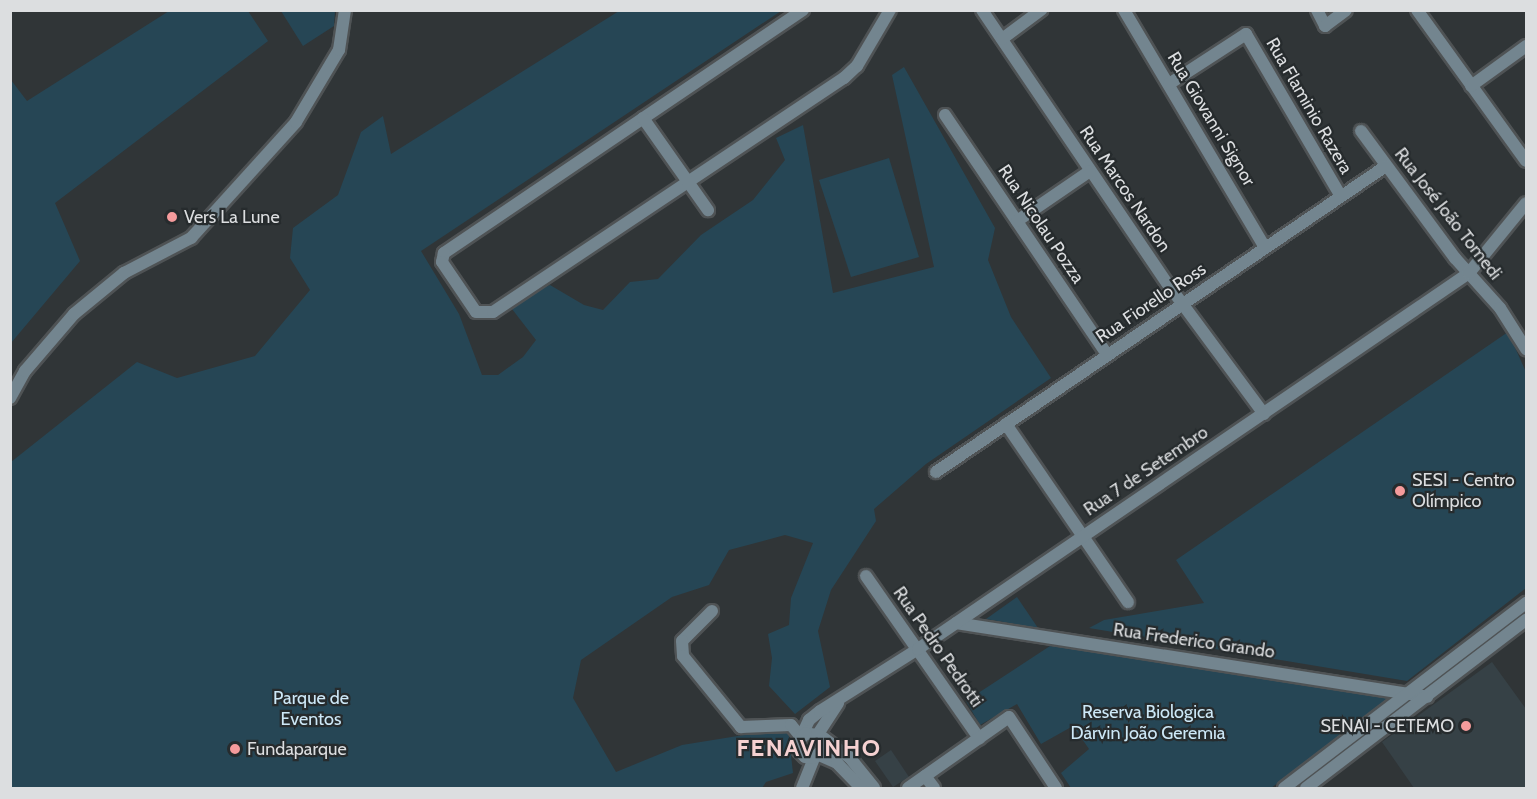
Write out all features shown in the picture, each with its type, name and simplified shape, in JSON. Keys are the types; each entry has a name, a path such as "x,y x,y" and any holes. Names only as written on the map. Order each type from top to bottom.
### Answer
{"street":[{"path":"10,398 26,371 74,314 124,273 190,238 296,122 339,50 345,10"},
{"path":"803,10 444,253 442,262 476,312 493,312 844,78 857,66 890,10"},
{"name":"Rua Marcos Nardon","path":"982,10 1090,171 1264,414"},
{"path":"1002,39 1041,10"},
{"name":"Rua Giovanni Signor","path":"1124,10 1265,247"},
{"path":"1317,10 1325,26 1346,10"},
{"path":"1417,10 1527,161"},
{"name":"Rua Flaminio Razera","path":"1169,84 1246,34 1340,195"},
{"path":"1471,86 1527,46"},
{"name":"Rua Nicolau Pozza","path":"945,115 1107,354"},
{"path":"643,118 708,210"},
{"name":"Rua José João Tomedi","path":"1361,131 1469,273 1500,308 1527,349"},
{"name":"Rua Fiorello Ross","path":"936,472 1340,195 1386,166"},
{"path":"1017,221 1090,171"},
{"name":"Rua 7 de Setembro","path":"802,736 809,720 842,697 918,649 1469,273 1525,208"},
{"path":"1006,424 1084,534 1128,602"},
{"name":"Rua Pedro Pedrotti","path":"866,576 979,738"},
{"path":"1284,789 1527,603"},
{"path":"712,611 682,641 683,656 741,727 791,725 802,736 819,735 850,758 874,789"},
{"path":"1298,778 1306,788 1527,620"},
{"name":"Rua Frederico Grando","path":"956,623 1412,692 1427,697"},
{"name":"Rua 7 de Setembro","path":"819,735 842,697"},
{"path":"908,789 1009,717 1056,789"},
{"path":"802,789 817,757 824,748 819,735"},
{"path":"802,736 799,751 805,757 817,757 837,763 861,789"},
{"path":"925,776 934,789"}],"shaded area":[{"name":"SENAI - CETEMO","path":"1492,662 1526,709 1526,788 1414,788 1382,742"},
{"path":"891,750 909,777 893,787 875,761"}],"green space":[{"path":"169,11 248,11 268,41 55,203 80,261 11,343 11,80 27,101"},
{"path":"281,11 335,11 334,26 303,46"},
{"name":"Parque de Eventos","path":"619,11 781,11 421,251 459,314 482,375 498,375 523,357 536,340 512,309 526,296 550,285 584,305 603,310 630,282 658,279 701,235 753,200 785,160 776,138 803,125 833,293 934,267 892,75 904,67 995,228 988,260 1011,317 1051,378 926,464 874,509 876,521 831,590 818,631 830,687 795,714 769,686 772,658 768,634 789,625 791,598 813,543 785,535 729,550 709,585 672,597 581,660 573,698 616,772 682,745 788,728 793,773 766,782 762,788 11,788 11,462 137,362 177,378 255,356 310,290 290,258 293,228 338,195 361,132 383,116 391,154"},
{"path":"889,158 919,257 851,277 819,180"},
{"name":"SESI - Centro Olímpico","path":"1508,332 1526,372 1526,588 1407,681 1089,628 1104,620 1204,603 1176,560"},
{"path":"1017,597 1038,628 986,619"},
{"name":"Reserva Biologica Dárvin João Geremia","path":"1050,646 1397,695 1271,788 1071,788 1061,773 1089,749 1073,726 1041,744 1017,704 980,725 966,701"}],"place":[{"name":"Vers La Lune","path":"172,217"},
{"name":"SESI - Centro Olímpico","path":"1400,491"},
{"name":"SENAI - CETEMO","path":"1466,726"},
{"name":"Fundaparque","path":"235,749"}],"district":[{"name":"FENAVINHO","path":"809,748"}]}
